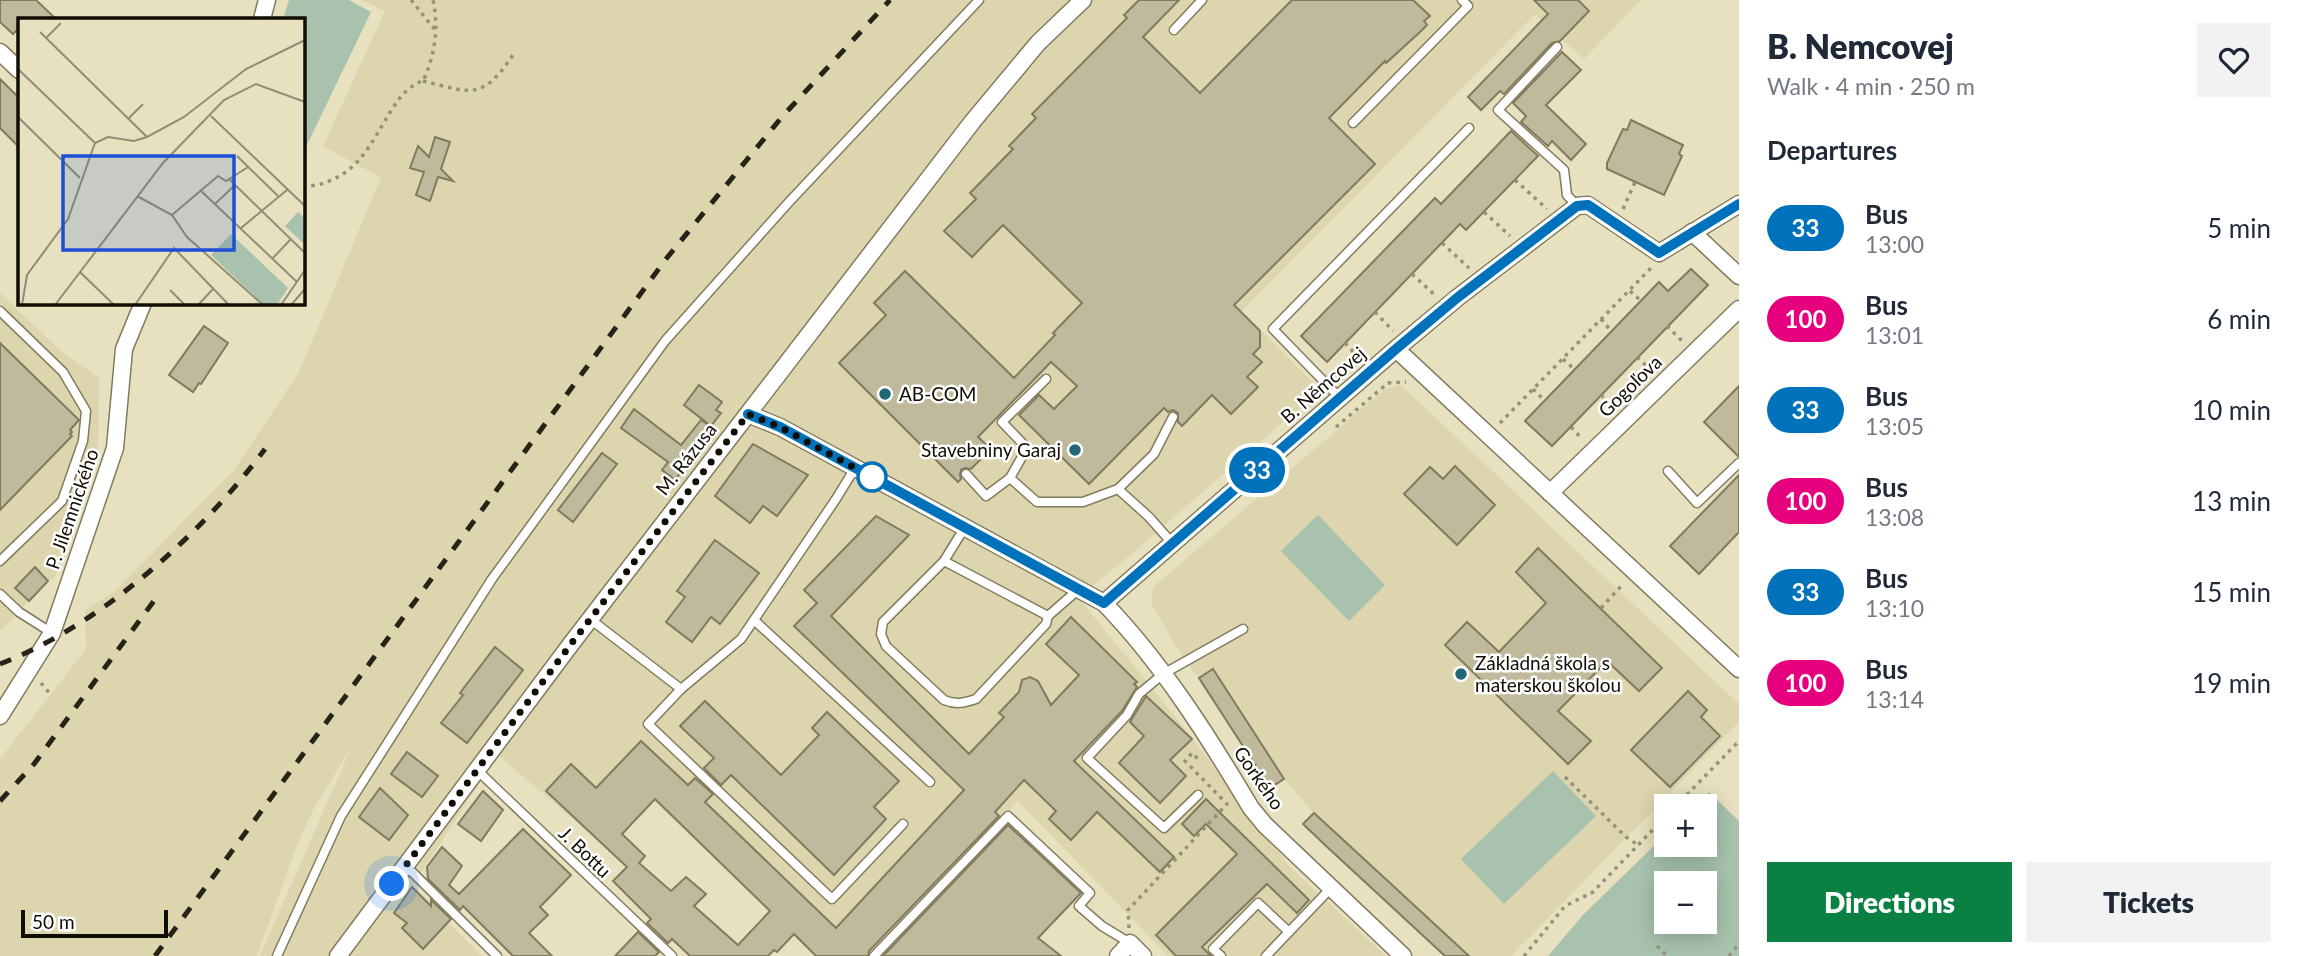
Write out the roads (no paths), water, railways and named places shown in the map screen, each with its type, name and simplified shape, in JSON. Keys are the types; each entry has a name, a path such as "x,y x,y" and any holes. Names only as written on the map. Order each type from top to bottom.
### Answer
{"street":[{"path":"262,18 267,0"},
{"name":"M. Rázusa","path":"338,956 590,619 982,111 1038,43 1083,0"},
{"path":"0,52 18,69"},
{"path":"1577,206 1588,205 1659,253 1739,204"},
{"name":"B. Němcovej","path":"1104,603 1340,398 1396,341 1577,206"},
{"path":"1692,232 1739,276"},
{"name":"P. Jilemnického","path":"0,716 52,633 115,448 124,349 143,304"},
{"name":"Gogoľova","path":"1550,493 1739,309"},
{"path":"1396,341 1550,493 1739,669"},
{"path":"748,414 780,427 1104,603"},
{"name":"Gorkého","path":"1104,603 1133,633 1163,674 1265,825 1403,956"},
{"path":"1118,956 1130,943 1143,956"}],"lane":[{"path":"277,956 341,816 492,579 665,341 789,202 979,0"},
{"path":"1174,30 1202,0"},
{"path":"1353,123 1468,6 1462,0"},
{"path":"1557,47 1498,110 1564,170 1567,195 1577,206"},
{"path":"1340,398 1273,329 1469,128"},
{"path":"0,311 63,372 86,411 83,441 62,501 0,561"},
{"path":"966,474 986,496 1010,478 1027,448 1002,422 1046,379"},
{"path":"1010,478 1037,502 1083,502 1118,489 1154,454 1173,416"},
{"path":"1668,471 1698,503 1739,463"},
{"path":"855,468 740,639 681,689 648,724 832,899 903,824"},
{"path":"1118,489 1149,517 1172,543"},
{"path":"965,527 944,561 883,622 881,634 887,646 944,700 952,704 963,704 976,699 1046,624 1048,616 1079,589"},
{"path":"944,561 1048,616"},
{"path":"0,594 19,612 52,633"},
{"path":"590,619 681,689"},
{"path":"754,620 930,782"},
{"path":"1198,794 1164,828 1087,758 1127,715 1139,694 1163,674 1243,629"},
{"name":"J. Bottu","path":"477,770 672,956"},
{"path":"874,956 1008,816 1090,893 1079,906 1102,926 1130,943"},
{"path":"406,866 497,956"},
{"path":"1266,956 1331,888"},
{"path":"1221,956 1213,949 1258,903 1289,933"}],"railway":[{"path":"155,956 666,259 781,118 890,0"},
{"path":"0,664 75,626 146,574 180,545 211,513 265,449"},
{"path":"0,801 34,764 159,594"}],"place":[{"name":"AB-COM","path":"885,394"},
{"name":"Stavebniny Garaj","path":"1075,450"},
{"name":"Základná škola s materskou školou","path":"1461,674"}]}
